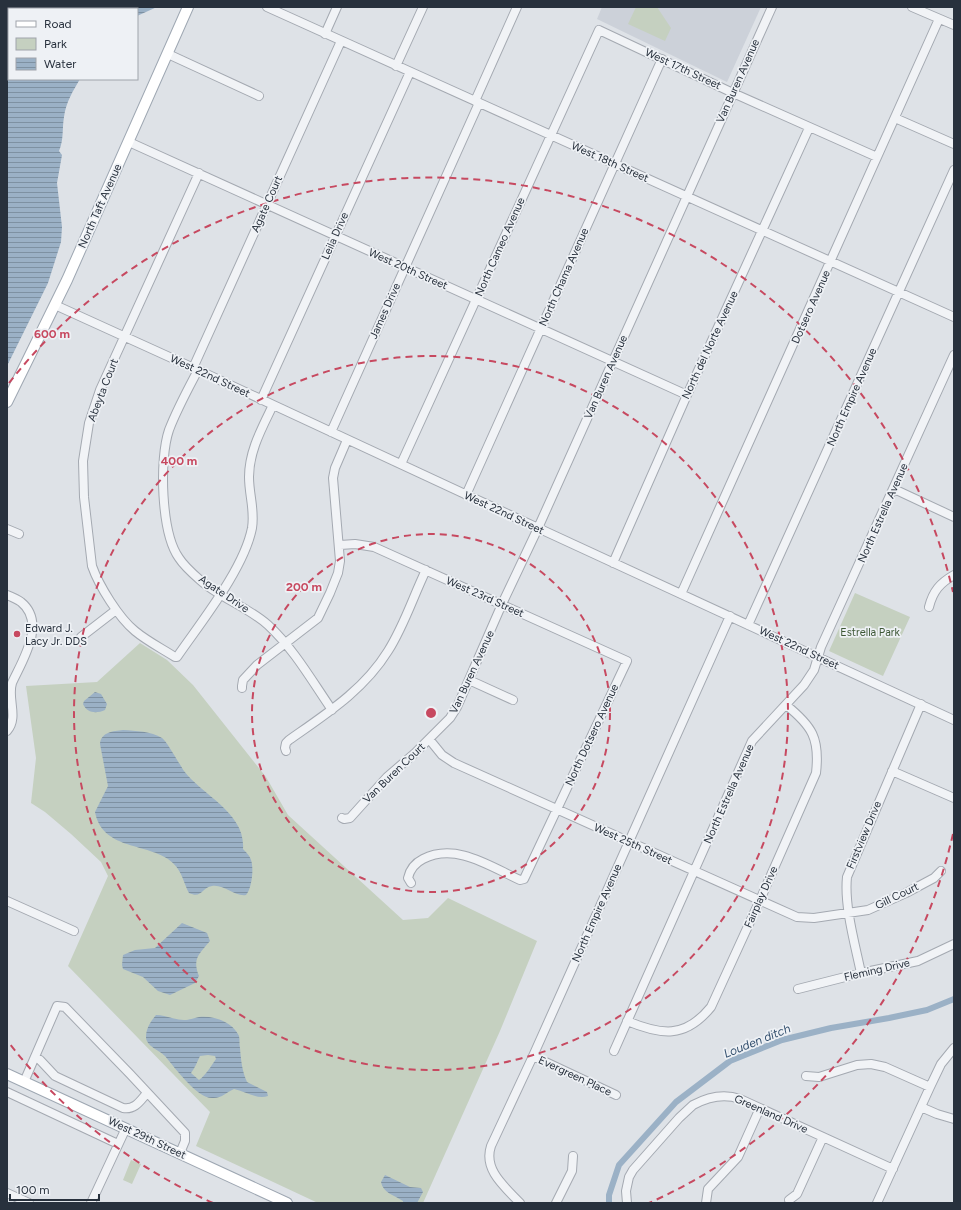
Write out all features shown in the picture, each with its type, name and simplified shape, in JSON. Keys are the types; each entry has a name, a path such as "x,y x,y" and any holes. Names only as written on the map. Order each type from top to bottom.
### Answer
{"main road":[{"name":"North Taft Avenue","path":"7,402 55,305 188,7"},
{"name":"West 29th Street","path":"7,1074 287,1203"}],"street":[{"name":"West 18th Street","path":"267,7 954,317"},
{"path":"325,34 337,7"},
{"path":"396,66 423,7"},
{"name":"James Drive","path":"331,432 406,267 517,7"},
{"name":"Van Buren Avenue","path":"429,739 454,714 502,604 538,528 687,197 732,93 772,7"},
{"path":"912,7 954,26"},
{"name":"Dotsero Avenue","path":"681,594 939,19"},
{"name":"West 17th Street","path":"599,30 732,93 877,157"},
{"name":"North Cameo Avenue","path":"401,464 599,30"},
{"name":"Agate Court","path":"196,369 267,204 341,40"},
{"path":"168,54 259,96"},
{"name":"North Chama Avenue","path":"466,495 662,59"},
{"name":"Leila Drive","path":"262,400 410,72"},
{"path":"895,118 954,144"},
{"name":"North del Norte Avenue","path":"613,563 687,395 809,128"},
{"name":"West 20th Street","path":"129,142 687,395"},
{"name":"North Empire Avenue","path":"748,625 954,170"},
{"name":"Abeyta Court","path":"199,173 96,400 87,436 83,461 84,497 92,566 103,590 116,610 129,626 138,633 175,657 178,657 220,594"},
{"name":"West 22nd Street","path":"55,305 954,720"},
{"name":"North Estrella Avenue","path":"614,1051 752,741 811,676 819,657 821,647 954,355"},
{"name":"Agate Drive","path":"196,369 166,439 163,468 164,494 169,537 178,558 200,580 257,616 276,633 302,666 332,710"},
{"path":"220,594 242,557 252,528 253,510 249,478 250,461 253,450 273,405"},
{"path":"242,688 242,683 247,675 268,656 312,623 321,614 338,573 340,561 340,545 333,478 335,468 347,440"},
{"path":"894,489 954,517"},
{"path":"7,529 19,534"},
{"name":"West 23rd Street","path":"340,545 355,544 374,547 627,661"},
{"path":"286,751 286,743 289,740 356,691 374,671 397,634 426,570"},
{"path":"930,607 934,591 944,581 954,576"},
{"path":"7,595 16,599 25,606 30,614 32,624 31,639 10,690 13,718 7,731"},
{"path":"80,637 116,610"},
{"name":"North Empire Avenue","path":"520,1203 494,1174 490,1164 489,1151 730,616"},
{"name":"North Dotsero Avenue","path":"411,883 408,878 413,867 421,860 427,857 447,853 470,857 523,880 525,878 627,661"},
{"path":"469,680 513,700"},
{"name":"Firstview Drive","path":"861,973 849,913 846,886 847,877 921,704"},
{"name":"Fairplay Drive","path":"627,1021 650,1030 665,1032 678,1030 690,1026 705,1015 711,1007 816,773 816,741 811,731 800,717 786,705"},
{"name":"West 25th Street","path":"429,739 437,750 447,759 790,914 803,918 814,918 849,913"},
{"name":"Van Buren Court","path":"342,818 350,818 387,777 416,753 429,739"},
{"path":"892,771 954,798"},
{"name":"Gill Court","path":"849,913 873,908 934,878 941,872"},
{"path":"7,901 74,931"},
{"name":"Fleming Drive","path":"798,989 861,973 918,961 954,944"},
{"path":"24,1082 58,1006 65,1007 185,1133 185,1141 180,1153"},
{"path":"877,1203 930,1087 946,1057 954,1048"},
{"name":"Evergreen Place","path":"533,1056 616,1095"},
{"path":"35,1058 40,1060 55,1076 123,1108 130,1109 147,1093"},
{"path":"806,1076 818,1077 857,1065 871,1064 885,1067 930,1087"},
{"name":"West 29th Street","path":"7,1092 118,1144"},
{"name":"Greenland Drive","path":"627,1203 626,1191 629,1177 633,1170 679,1118 693,1105 712,1097 728,1096 740,1099 893,1170"},
{"path":"921,1107 937,1114 954,1118"},
{"path":"706,1203 708,1189 738,1157 760,1108"},
{"path":"91,1203 126,1128"},
{"path":"789,1200 796,1194 823,1137"},
{"path":"556,1203 572,1170 573,1156"},
{"path":"7,1193 29,1203"}],"shaded area":[{"path":"602,7 761,7 727,82 597,19"}],"green space":[{"path":"636,7 657,7 671,28 665,41 628,24"},
{"name":"Estrella Park","path":"855,593 910,617 883,676 829,651"},
{"path":"140,643 167,660 193,685 266,777 288,815 403,920 428,918 448,898 537,941 500,1031 423,1203 318,1203 196,1146 210,1112 68,966 108,876 101,862 45,812 31,803 36,758 26,686 97,682"},
{"path":"131,1160 141,1164 132,1184 123,1180"}],"water":[{"path":"7,7 157,7 138,16 138,8 8,8 8,80 79,80 66,106 63,121 62,143 59,151 62,155 57,183 62,227 61,242 48,283 7,366"},
{"path":"95,692 101,694 107,704 105,710 92,712 89,711 83,704 84,701"},
{"path":"123,730 148,733 162,738 184,771 230,815 238,825 242,836 243,849 250,857 252,864 251,883 246,895 238,894 225,888 212,886 208,887 197,895 193,895 189,893 179,870 168,859 115,839 106,833 99,824 95,812 108,786 100,744 101,740 108,733"},
{"path":"182,923 207,933 210,941 198,957 196,965 199,976 195,983 170,995 158,991 143,977 123,969 123,955 135,950 155,948"},
{"path":"156,1015 184,1020 199,1017 210,1017 227,1023 239,1036 242,1065 247,1082 267,1092 268,1096 255,1096 234,1089 221,1096 212,1098 206,1097 193,1088 180,1075 165,1056 148,1043 146,1037 147,1031","holes":["200,1056 215,1056 216,1059 202,1078 199,1080 191,1073"]},
{"path":"385,1175 410,1187 421,1188 423,1192 417,1203 403,1203 403,1201 386,1191 381,1182"}],"waterway":[{"name":"Louden ditch","path":"609,1203 609,1195 619,1165 676,1102 730,1061 782,1040 831,1028 927,1010 954,999"}],"place":[{"name":"Edward J. Lacy Jr. DDS","path":"17,634"}]}
